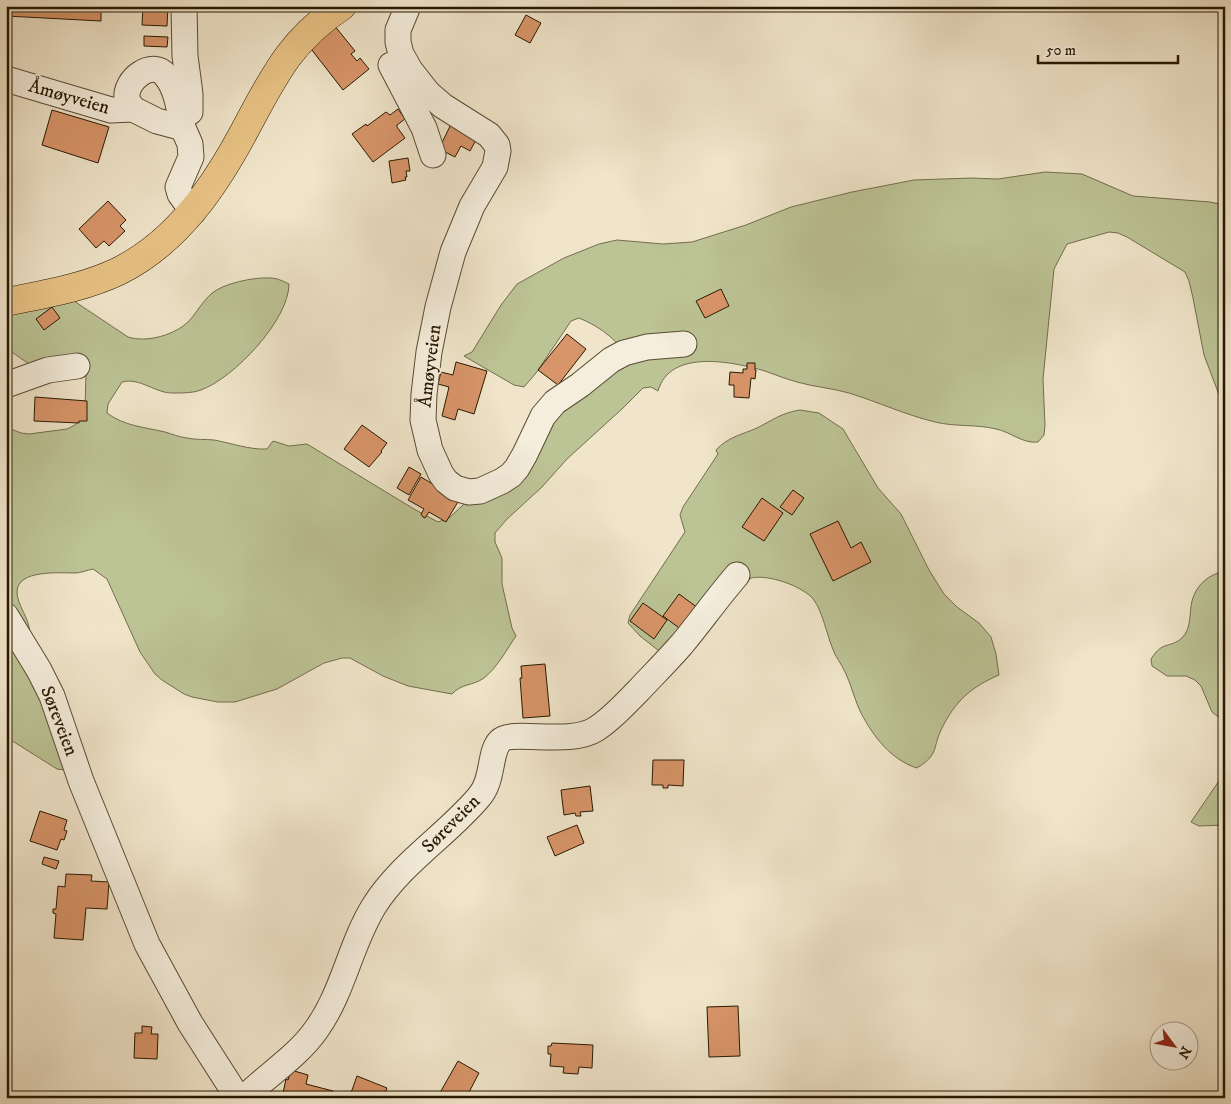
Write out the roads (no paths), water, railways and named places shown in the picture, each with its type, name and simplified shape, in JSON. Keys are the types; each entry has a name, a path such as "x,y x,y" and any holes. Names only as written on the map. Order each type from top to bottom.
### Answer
{"main road":[{"path":"6,302 76,286 119,271 154,248 192,212 233,152 272,79 295,45 311,29 342,6"}],"street":[{"path":"183,128 190,114 190,94 185,56 184,6"},
{"path":"408,6 388,50 389,59 424,128 433,155"},
{"name":"Åmøyveien","path":"398,30 401,54 420,84 443,106 489,135 497,145 498,151 495,167 472,206 454,252 438,307 429,352 423,420 430,450 446,481 455,488 470,492 480,491 502,482 517,468 543,416 555,402 580,385 610,360 624,353 647,347 684,344"},
{"name":"Åmøyveien","path":"133,109 127,100 127,91 141,73 158,69 165,74 172,86 182,113 183,128 190,144 191,156 178,187 180,194 192,212"},
{"name":"Åmøyveien","path":"6,79 111,110 133,109 157,121 183,128"},
{"path":"6,385 48,370 77,366"},
{"name":"Søreveien","path":"244,1098 298,1050 316,1031 334,999 360,933 374,906 394,879 481,796 490,779 495,748 499,742 504,738 520,736 572,737 586,734 596,729 622,707 663,665 737,575"},
{"name":"Søreveien","path":"6,616 39,670 52,696 81,780 147,944 190,1023 238,1098"}]}
